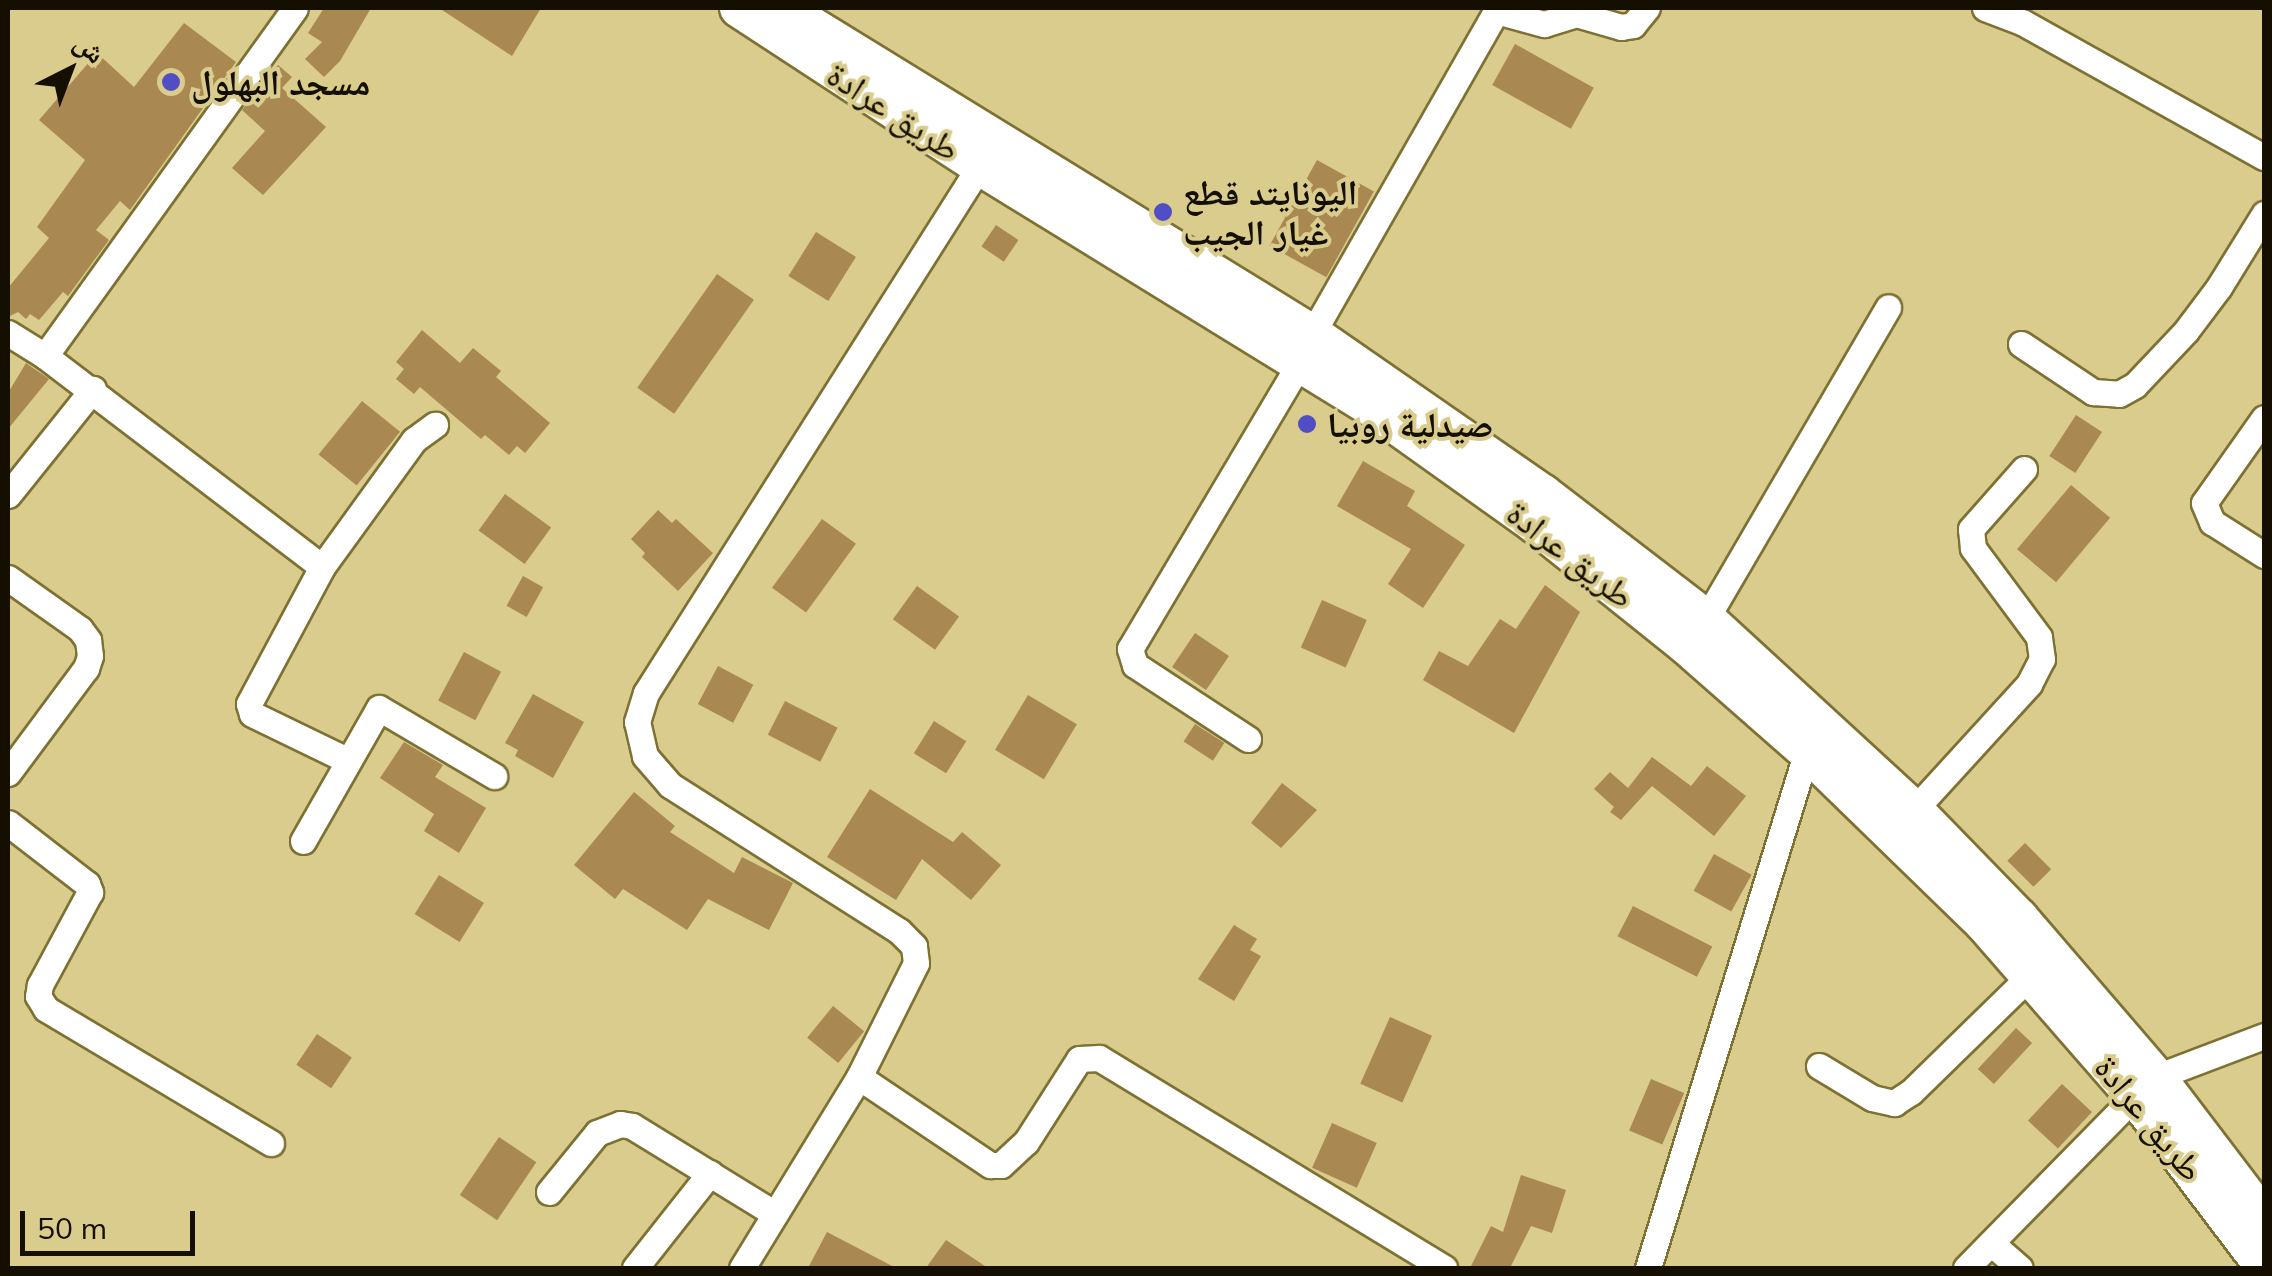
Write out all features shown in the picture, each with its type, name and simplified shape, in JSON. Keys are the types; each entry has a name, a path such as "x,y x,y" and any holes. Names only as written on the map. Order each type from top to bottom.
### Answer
{"main road":[{"name":"طريق عرادة","path":"739,8 988,152 1544,494 1706,619 1914,810 2019,918 2145,1086 2264,1266"},
{"name":"طريق عرادة","path":"785,8 988,152"},
{"name":"طريق عرادة","path":"1306,349 1370,406 1534,523 1685,644 1807,751 2145,1086 2264,1220"}],"street":[{"path":"45,356 296,8"},
{"path":"1248,739 1135,665 1130,649 1306,349 1496,11 1544,24 1576,14 1621,27 1633,25 1646,8"},
{"path":"1986,8 2026,14 2264,157"},
{"path":"742,1268 772,1212 859,1077 916,963 914,946 899,930 670,786 644,756 637,722 646,693 988,152"},
{"path":"2021,344 2093,392 2119,394 2134,386 2186,331 2219,288 2264,214"},
{"path":"1706,619 1888,306"},
{"path":"8,332 92,389 322,567"},
{"path":"8,496 92,389"},
{"path":"2264,418 2204,504 2212,522 2264,554"},
{"path":"347,760 252,714 249,704 322,567 414,440 436,425"},
{"path":"1914,810 2029,684 2042,659 2039,637 1973,548 1970,529 2024,469"},
{"path":"8,578 80,629 88,640 90,656 86,668 8,773"},
{"path":"303,841 379,708 494,776"},
{"path":"1648,1268 1807,751"},
{"path":"8,823 87,884 90,892 40,985 38,996 46,1009 270,1143"},
{"path":"1819,1066 1872,1098 1894,1104 1912,1092 2030,976"},
{"path":"1966,1268 2145,1086 2264,1036"},
{"path":"859,1077 990,1165 1001,1165 1026,1142 1079,1059 1100,1058 1444,1268"},
{"path":"549,1192 607,1125 632,1126 772,1212"},
{"path":"636,1268 710,1173"},
{"path":"1991,1243 2020,1268"}],"building":[{"path":"324,8 371,8 340,61 324,77 305,59 322,42 308,33"},
{"path":"439,8 541,8 512,56"},
{"path":"184,23 236,62 130,210 120,201 96,230 109,240 68,296 63,292 39,320 30,314 26,319 18,312 8,317 8,288 49,238 37,227 85,160 39,120 97,53 134,87"},
{"path":"1515,44 1594,88 1571,129 1492,85"},
{"path":"278,65 292,77 282,88 326,127 263,195 232,168 265,131 242,110"},
{"path":"1317,160 1374,192 1326,277 1269,246"},
{"path":"996,225 1018,240 1004,262 981,247"},
{"path":"816,232 856,257 828,301 788,276"},
{"path":"717,274 754,300 674,414 637,388"},
{"path":"422,330 460,363 473,348 501,371 496,377 550,423 525,453 517,446 509,455 485,435 481,439 420,387 414,394 396,379 404,369 396,362"},
{"path":"26,363 49,379 8,429 8,393"},
{"path":"362,401 400,432 357,485 319,455"},
{"path":"2076,415 2102,432 2075,473 2049,456"},
{"path":"1363,461 1415,491 1407,506 1465,545 1423,608 1388,584 1411,549 1337,506"},
{"path":"2071,485 2110,518 2056,582 2017,549"},
{"path":"505,494 551,528 525,564 479,530"},
{"path":"658,510 672,523 676,519 713,553 678,591 642,557 645,553 631,539"},
{"path":"822,519 856,544 806,612 772,588"},
{"path":"523,576 543,587 527,617 507,606"},
{"path":"1545,585 1580,612 1514,733 1423,680 1439,651 1468,666 1500,619 1516,629"},
{"path":"917,586 959,617 935,650 893,619"},
{"path":"1322,600 1367,620 1346,667 1301,648"},
{"path":"1195,633 1229,656 1206,690 1172,667"},
{"path":"464,652 501,672 475,720 438,701"},
{"path":"718,666 753,685 733,723 698,704"},
{"path":"533,694 584,722 553,778 515,756 518,750 505,743"},
{"path":"1028,695 1077,724 1044,779 995,750"},
{"path":"785,701 838,728 820,762 768,735"},
{"path":"934,721 966,741 946,773 914,753"},
{"path":"1195,724 1224,743 1213,761 1184,742"},
{"path":"404,742 443,765 435,777 486,808 459,853 424,831 434,814 380,778"},
{"path":"1652,757 1691,786 1707,766 1746,796 1714,836 1652,786 1621,820 1610,812 1614,807 1594,789 1610,772 1628,788"},
{"path":"1282,783 1317,810 1281,848 1251,823"},
{"path":"870,789 953,842 962,832 1001,865 971,900 922,859 896,900 827,857"},
{"path":"634,792 675,826 670,832 734,873 742,857 793,883 769,930 708,899 687,930 623,889 615,899 574,865"},
{"path":"2025,843 2051,869 2033,887 2007,861"},
{"path":"1714,854 1752,875 1731,912 1694,891"},
{"path":"439,875 484,903 460,942 415,914"},
{"path":"1633,906 1712,946 1697,977 1618,936"},
{"path":"1234,925 1257,939 1250,950 1261,956 1234,1001 1198,979"},
{"path":"833,1006 864,1031 838,1063 807,1038"},
{"path":"1390,1017 1432,1036 1402,1102 1360,1084"},
{"path":"2016,1028 2032,1043 1994,1084 1978,1069"},
{"path":"317,1034 352,1057 331,1088 296,1065"},
{"path":"1651,1079 1684,1093 1662,1145 1629,1131"},
{"path":"2062,1084 2092,1112 2058,1149 2028,1121"},
{"path":"1332,1123 1377,1143 1357,1188 1312,1168"},
{"path":"499,1137 536,1162 497,1220 460,1195"},
{"path":"1521,1175 1566,1190 1552,1233 1531,1226 1510,1268 1470,1268 1491,1226 1503,1232"},
{"path":"827,1232 896,1268 808,1268"},
{"path":"946,1240 988,1268 926,1268"}],"place":[{"name":"مسجد البهلول","path":"171,82"},
{"name":"اليونايتد قطع غيار الجيب","path":"1163,212"},
{"name":"صيدلية روبيا","path":"1307,424"}]}
